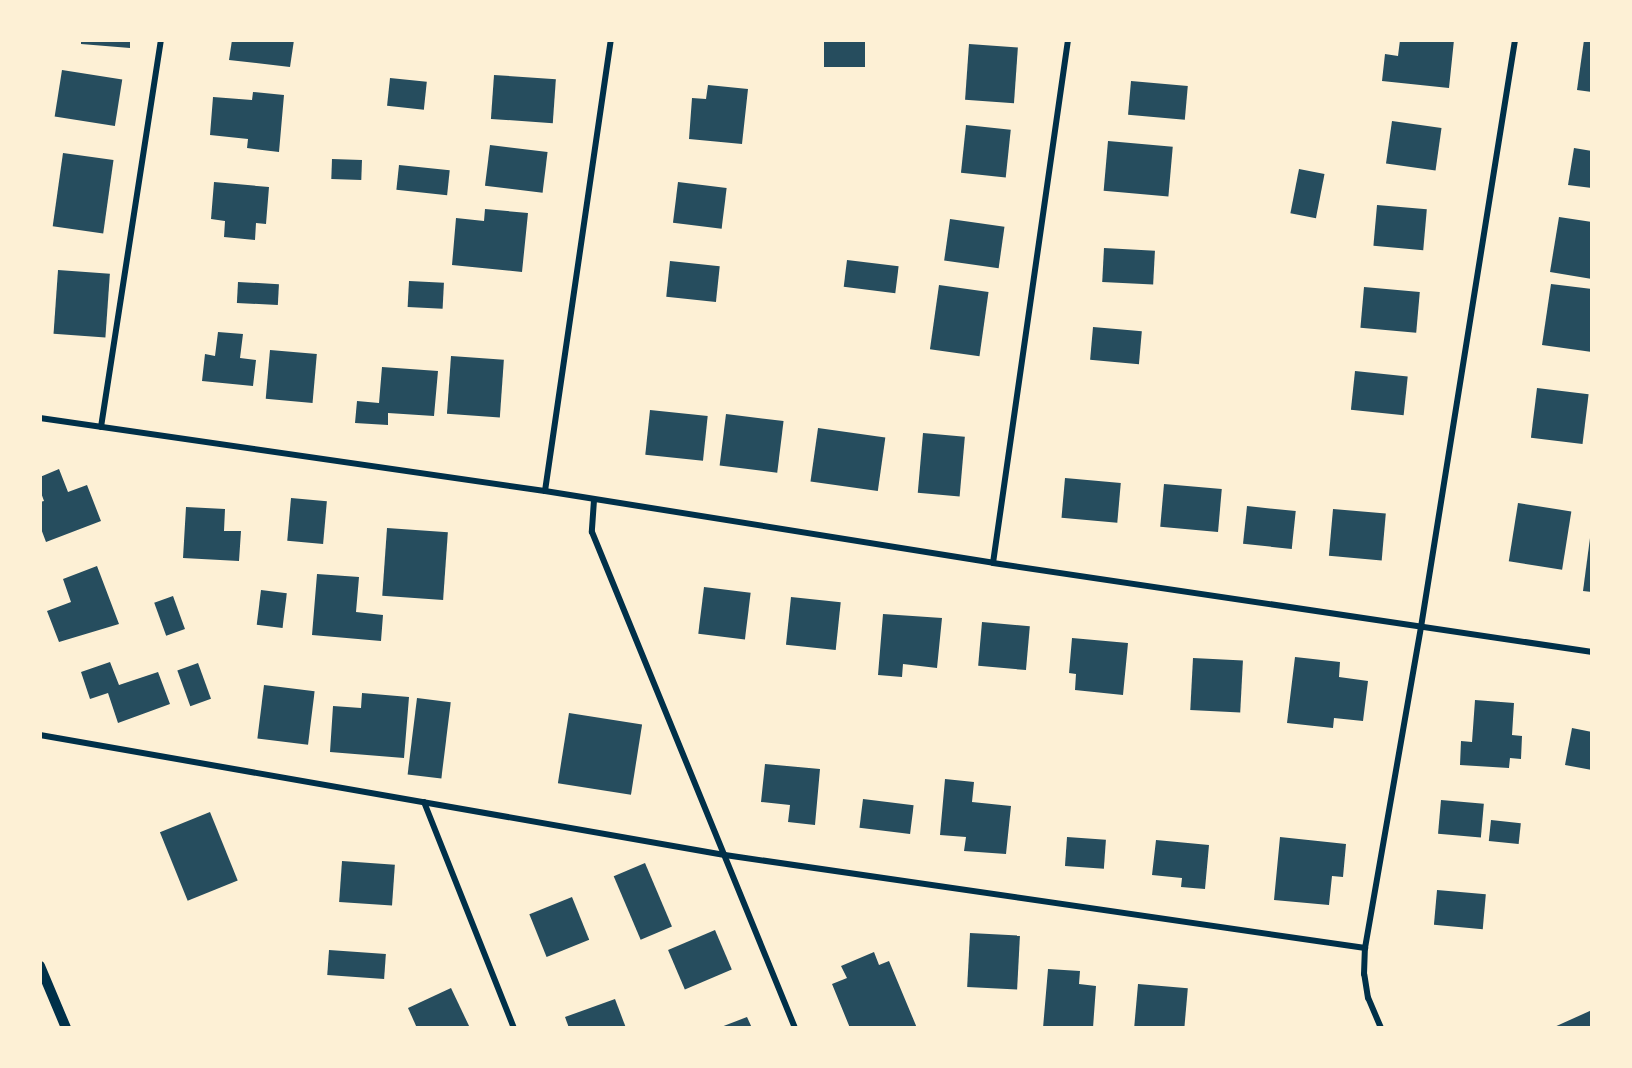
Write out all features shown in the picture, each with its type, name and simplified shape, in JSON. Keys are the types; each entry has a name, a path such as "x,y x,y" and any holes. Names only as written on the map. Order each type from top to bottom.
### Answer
{"street":[{"path":"101,427 161,40"},
{"path":"545,491 611,40"},
{"path":"993,563 1068,40"},
{"path":"1381,1028 1368,998 1364,974 1365,948 1421,627 1515,40"},
{"path":"40,418 545,491 993,563 1592,652"},
{"path":"594,500 592,532 795,1028"},
{"path":"40,735 725,855 1365,948"},
{"path":"424,802 514,1028"},
{"path":"40,966 66,1028"}],"building":[{"path":"81,40 130,40 130,48 81,44"},
{"path":"232,40 294,40 290,67 229,60"},
{"path":"824,40 865,40 865,67 824,67"},
{"path":"1400,40 1454,40 1449,88 1382,81 1385,54 1398,56"},
{"path":"1584,40 1592,40 1592,92 1577,90"},
{"path":"969,44 1018,47 1014,103 965,100"},
{"path":"62,70 122,80 115,126 55,116"},
{"path":"494,75 556,79 553,123 491,119"},
{"path":"390,78 427,82 424,110 387,106"},
{"path":"1131,81 1188,86 1185,120 1128,115"},
{"path":"708,85 748,89 742,144 689,139 692,98 706,99"},
{"path":"253,92 284,95 279,152 247,148 248,139 210,135 213,97 252,100"},
{"path":"1392,121 1442,128 1436,171 1386,164"},
{"path":"966,125 1011,130 1006,177 961,173"},
{"path":"1108,141 1173,147 1168,196 1104,191"},
{"path":"490,145 548,152 543,193 485,186"},
{"path":"1574,148 1592,151 1592,188 1568,185"},
{"path":"63,153 114,160 103,233 53,226"},
{"path":"332,159 362,160 361,180 331,179"},
{"path":"399,165 450,170 447,195 396,190"},
{"path":"1299,169 1325,174 1316,218 1290,213"},
{"path":"214,182 269,187 266,224 256,223 255,240 224,237 225,221 211,219"},
{"path":"678,182 727,188 722,229 673,223"},
{"path":"1377,205 1427,209 1423,250 1373,246"},
{"path":"485,209 528,213 522,272 452,265 456,218 484,221"},
{"path":"1559,217 1592,222 1592,279 1550,272"},
{"path":"950,219 1004,227 999,268 944,261"},
{"path":"1104,248 1155,251 1153,285 1102,282"},
{"path":"847,260 899,266 895,293 844,287"},
{"path":"670,261 720,266 716,302 666,297"},
{"path":"58,270 110,274 105,337 54,334"},
{"path":"409,281 444,283 443,309 408,307"},
{"path":"238,282 279,284 278,305 237,303"},
{"path":"1551,284 1592,289 1592,352 1542,345"},
{"path":"939,285 989,292 979,356 930,349"},
{"path":"1364,287 1420,292 1416,333 1360,328"},
{"path":"1093,327 1142,331 1139,364 1090,360"},
{"path":"218,332 243,334 240,358 256,360 253,386 202,381 205,354 215,356"},
{"path":"270,350 317,354 313,403 266,399"},
{"path":"451,356 504,360 500,418 447,414"},
{"path":"382,367 438,371 434,416 388,413 388,425 355,423 357,401 379,403"},
{"path":"1355,371 1408,377 1404,415 1351,410"},
{"path":"1537,388 1589,394 1583,444 1531,438"},
{"path":"650,410 708,416 703,461 645,455"},
{"path":"726,414 784,421 777,473 720,466"},
{"path":"818,428 885,437 878,491 810,481"},
{"path":"923,433 965,437 960,496 918,493"},
{"path":"59,469 68,492 87,485 101,521 46,542 40,526 40,502 44,501 40,490 40,477"},
{"path":"1065,478 1121,483 1117,523 1062,518"},
{"path":"1164,484 1222,489 1218,532 1160,527"},
{"path":"291,498 327,501 323,544 287,541"},
{"path":"1518,503 1571,511 1562,570 1509,561"},
{"path":"1247,506 1296,511 1292,549 1243,544"},
{"path":"186,507 225,509 224,531 241,531 239,561 183,558"},
{"path":"1333,509 1386,514 1382,560 1329,556"},
{"path":"387,528 448,532 443,600 382,596"},
{"path":"1590,538 1592,538 1592,592 1583,591"},
{"path":"97,566 119,624 59,642 47,611 71,602 63,579"},
{"path":"317,574 359,577 356,612 383,615 381,641 312,635"},
{"path":"704,587 751,593 745,639 698,634"},
{"path":"261,590 287,593 283,628 257,625"},
{"path":"173,596 185,629 166,636 154,603"},
{"path":"791,597 841,602 836,650 786,645"},
{"path":"883,614 942,618 937,668 903,664 902,677 878,675"},
{"path":"982,622 1030,626 1026,670 978,666"},
{"path":"1072,638 1128,643 1123,695 1075,690 1076,674 1069,673"},
{"path":"1295,657 1340,662 1339,677 1368,681 1363,721 1334,718 1333,728 1287,723"},
{"path":"1193,658 1243,661 1240,713 1190,710"},
{"path":"110,662 119,685 158,672 170,704 118,723 108,693 90,699 81,672"},
{"path":"198,663 211,699 190,706 177,671"},
{"path":"264,685 315,691 308,745 257,739"},
{"path":"362,693 409,697 404,758 330,752 333,706 361,708"},
{"path":"417,698 451,702 441,779 408,774"},
{"path":"1475,700 1514,703 1512,735 1522,736 1521,759 1510,758 1509,768 1460,765 1461,741 1472,742"},
{"path":"569,713 642,725 631,795 558,783"},
{"path":"1572,728 1592,732 1592,770 1565,765"},
{"path":"765,764 820,769 815,825 788,822 790,805 761,802"},
{"path":"945,779 974,782 972,802 1011,806 1006,854 964,851 966,837 940,835"},
{"path":"863,799 914,805 910,834 859,828"},
{"path":"1441,800 1484,804 1481,838 1438,834"},
{"path":"210,812 238,881 188,901 160,832"},
{"path":"1491,820 1521,823 1519,844 1489,841"},
{"path":"1067,837 1106,840 1104,869 1065,866"},
{"path":"1280,837 1346,844 1343,877 1332,876 1329,905 1274,900"},
{"path":"1156,840 1209,845 1205,889 1181,887 1182,878 1152,875"},
{"path":"342,861 395,865 392,906 339,902"},
{"path":"645,863 672,927 641,940 614,876"},
{"path":"1437,890 1486,894 1483,929 1434,925"},
{"path":"572,897 589,940 547,957 529,914"},
{"path":"715,930 732,970 685,990 668,950"},
{"path":"970,933 1020,936 1017,990 967,987"},
{"path":"329,950 386,954 384,979 327,975"},
{"path":"874,952 879,965 889,961 917,1028 850,1028 832,984 847,978 841,966"},
{"path":"1048,969 1080,971 1079,984 1096,986 1093,1028 1043,1028"},
{"path":"1138,984 1188,988 1184,1028 1134,1028"},
{"path":"451,988 470,1028 417,1028 408,1008"},
{"path":"615,999 626,1028 569,1028 565,1017"},
{"path":"1592,1010 1592,1028 1552,1028"},
{"path":"747,1017 752,1028 721,1028 721,1027"}]}
